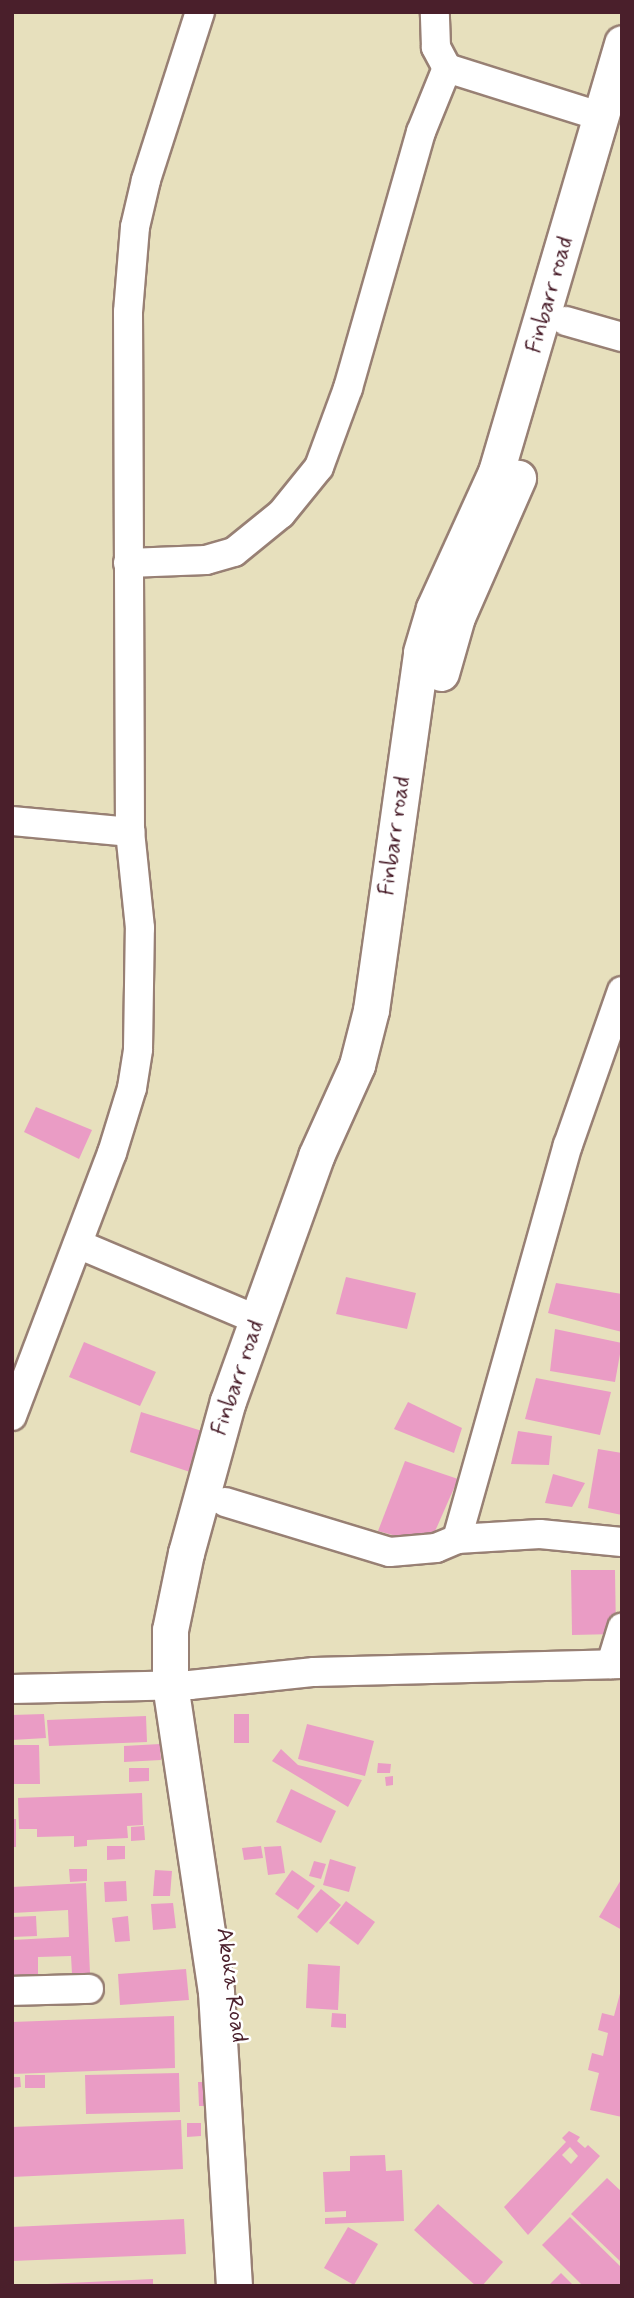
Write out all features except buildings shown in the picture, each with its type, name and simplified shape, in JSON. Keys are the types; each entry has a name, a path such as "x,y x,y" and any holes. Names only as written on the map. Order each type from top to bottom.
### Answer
{"main road":[{"name":"Finbarr road","path":"181,1632 200,1592 250,1409 337,1167 377,1074 393,1016 443,659 517,482 566,321 611,119 622,43"},
{"name":"Finbarr road","path":"181,1632 211,1459 316,1156 357,1065 371,1010 421,652 434,608 496,472 611,119"},
{"path":"181,1632 180,1686 216,1992 234,2286"},
{"name":"Akoka Road","path":"180,1686 241,2058 250,2286"}],"street":[{"path":"12,1416 112,1153 138,1049 140,928 130,832 127,326 135,227 161,127 200,12"},
{"path":"435,12 436,47 447,68 611,119"},
{"path":"128,563 206,560 234,552 281,514 319,467 348,388 421,132 447,68"},
{"path":"566,321 622,337"},
{"path":"12,821 130,832"},
{"path":"457,1539 568,1145 622,991"},
{"path":"78,1244 258,1320"},
{"path":"225,1502 390,1552 436,1548 457,1539 540,1535 622,1542"},
{"path":"12,1689 180,1686 314,1672 616,1664 622,1628"},
{"path":"12,1991 89,1989"}]}
